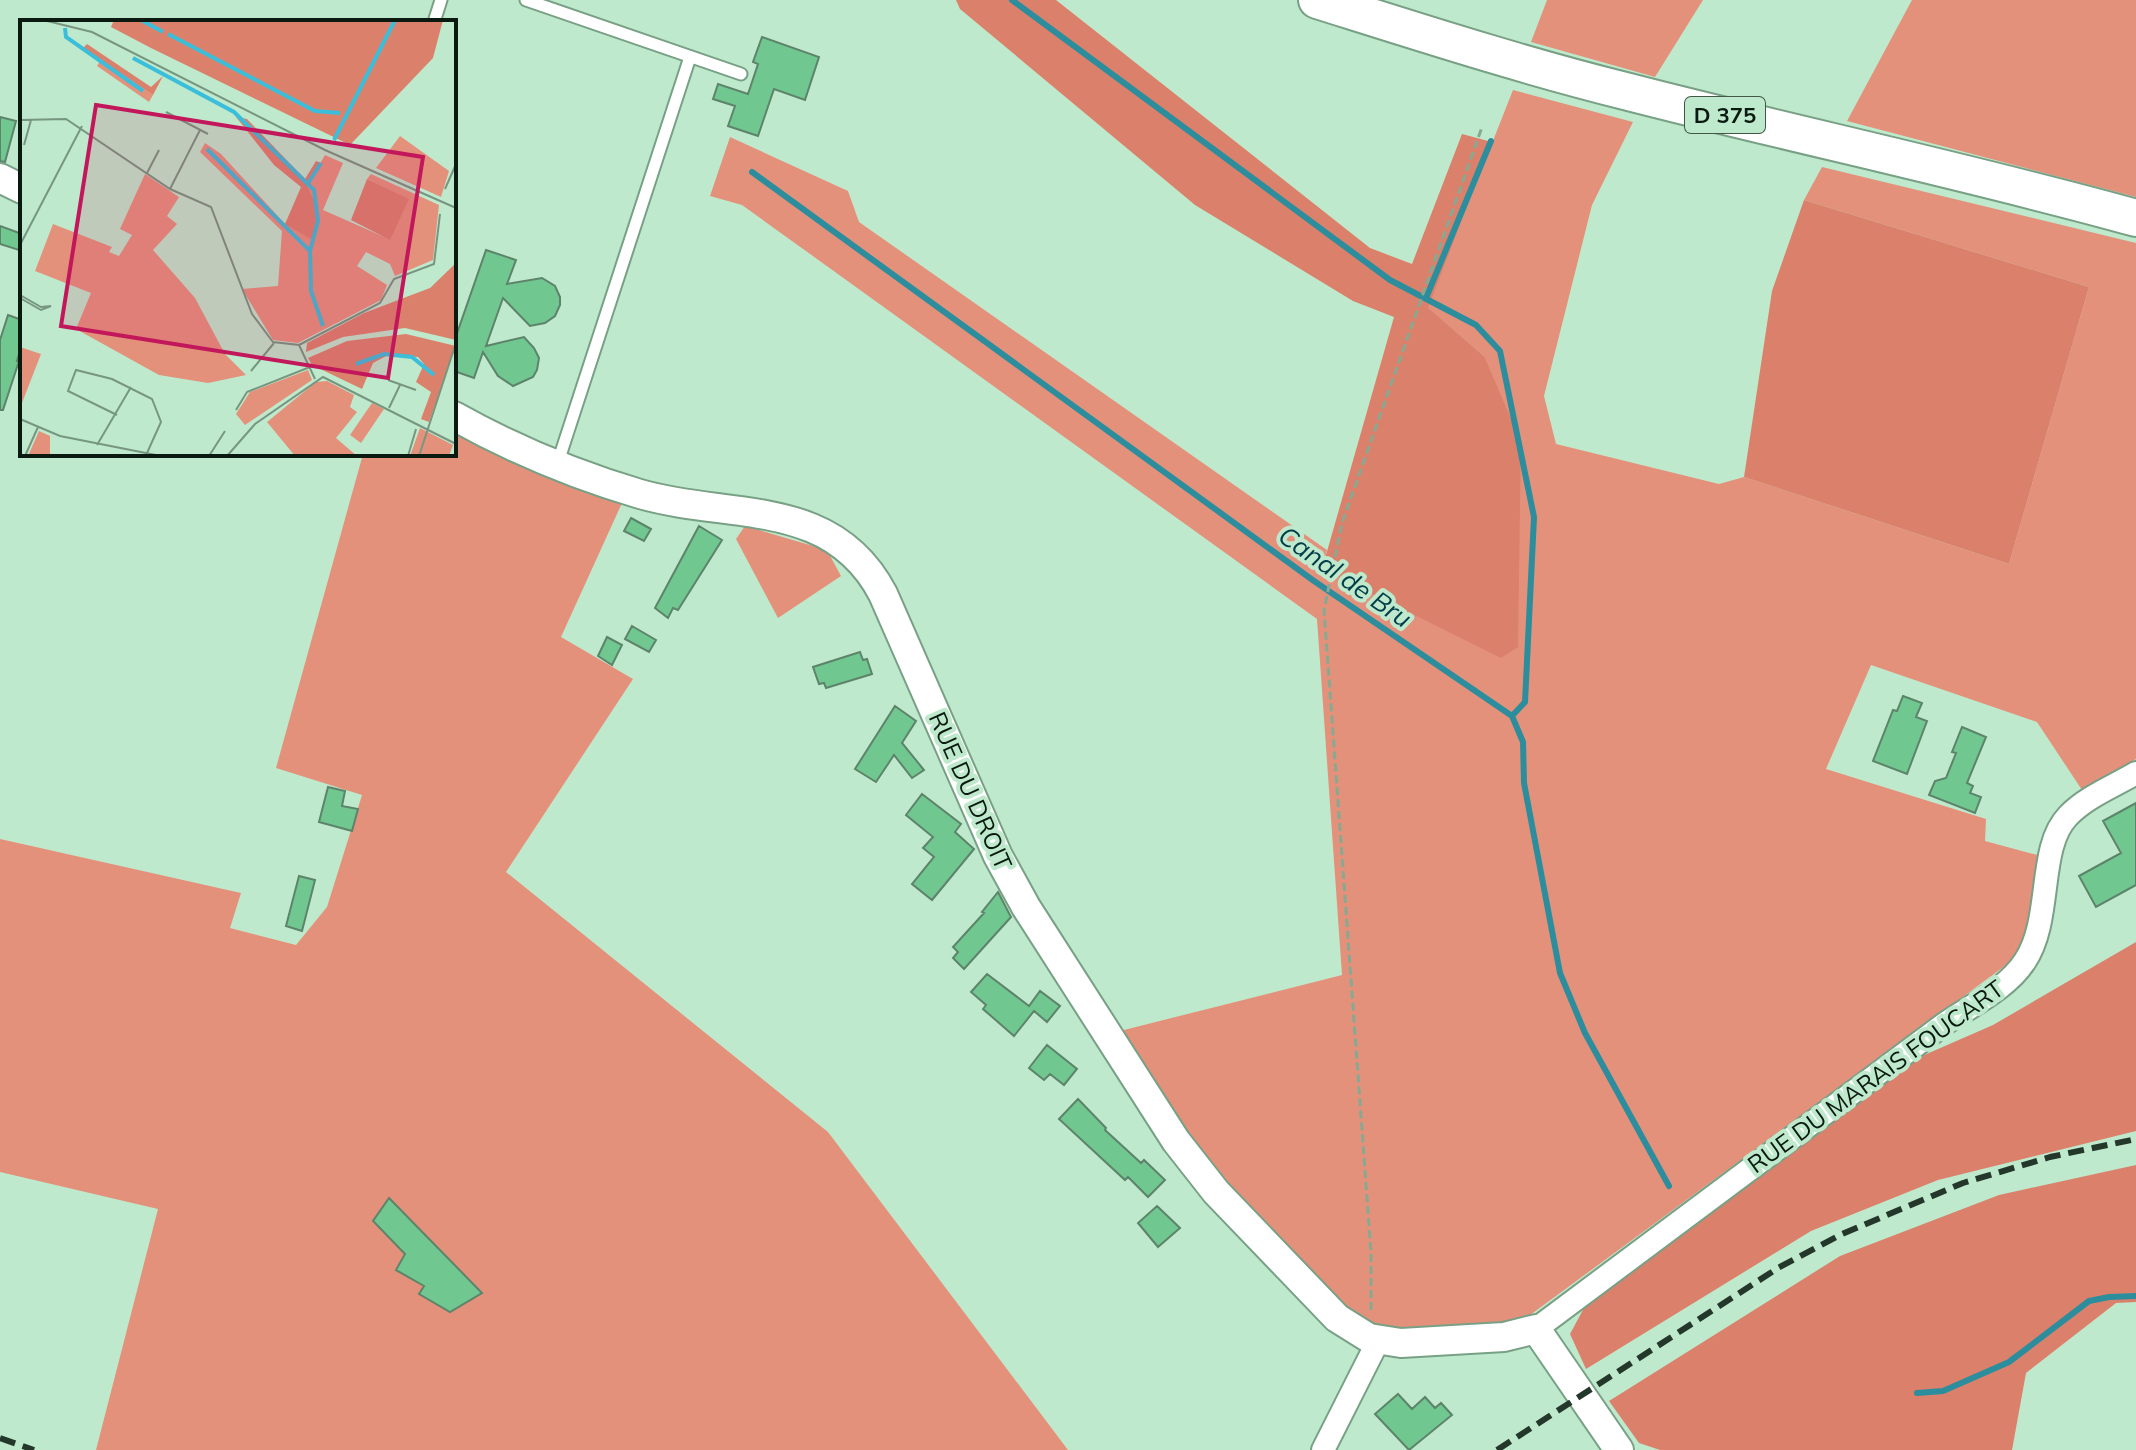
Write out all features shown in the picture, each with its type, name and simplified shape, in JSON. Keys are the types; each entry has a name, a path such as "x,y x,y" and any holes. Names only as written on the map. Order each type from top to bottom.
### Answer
{"main road":[{"name":"D 375","path":"1317,0 1624,91 2008,183 2136,218"}],"street":[{"path":"0,178 20,188"},
{"name":"RUE DU DROIT","path":"456,417 557,466 660,499 800,522 833,538 859,559 883,594 1004,868 1041,933 1135,1078 1185,1153 1216,1192 1337,1318 1374,1340"},
{"name":"RUE DU MARAIS FOUCART","path":"1536,1329 1943,1025 2011,978 2024,963 2038,935 2052,850 2062,823 2083,804 2136,773"},
{"path":"1323,1450 1374,1340 1401,1343 1504,1337 1536,1329 1619,1450"}],"lane":[{"path":"435,20 441,0"},
{"path":"526,0 741,74"},
{"path":"557,466 690,57"}],"path":[{"path":"1374,1340 1371,1253 1325,633 1326,598 1342,523 1482,127"}],"shaded area":[{"path":"956,0 1056,0 1370,248 1412,264 1462,134 1492,142 1428,308 1484,356 1521,442 1518,647 1501,658 1322,569 1394,317 1353,301 1195,205 960,9"},
{"path":"1547,0 1703,0 1655,77 1531,42"},
{"path":"1912,0 2136,0 2136,197 1847,121"},
{"path":"1513,90 1633,122 1592,205 1544,396 1556,444 1719,484 1744,477 2009,564 2089,287 1804,200 1822,167 2136,243 2136,759 2082,790 2037,722 1871,665 1826,769 1986,819 1985,841 2041,856 2031,921 2013,960 1526,1318 1496,1327 1420,1333 1363,1325 1229,1195 1116,1032 1342,975 1317,619 742,205 710,196 730,137 848,191 859,222 1327,550 1322,569 1484,356 1427,308"},
{"path":"1804,200 2089,287 2009,564 1744,477 1772,291"},
{"path":"456,427 622,503 561,637 633,679 506,872 828,1132 1068,1450 96,1450 158,1209 0,1172 0,839 241,893 230,928 296,945 327,907 362,795 276,768 362,456 456,456"},
{"path":"745,526 827,550 841,576 778,618 736,539"},
{"path":"2136,942 2136,1131 1938,1180 1811,1231 1586,1369 1570,1334 1584,1308 1922,1056 1993,1025"},
{"path":"2136,1165 2136,1302 2116,1303 2026,1373 2012,1450 1660,1450 1639,1443 1609,1401 1840,1256 1999,1195"}],"building":[{"path":"762,37 819,57 805,100 774,89 758,136 728,126 735,106 713,99 718,84 748,94 758,64 753,62"},
{"path":"0,117 16,121 5,162 0,161"},
{"path":"0,226 20,233 20,250 0,244"},
{"path":"486,250 516,260 507,284 542,278 555,286 560,297 555,316 545,323 530,326 503,298 486,346 524,337 539,358 533,377 513,386 498,376 483,352 474,378 456,372 456,336"},
{"path":"8,315 20,319 19,361 3,410 0,410 0,340"},
{"path":"631,518 651,529 644,541 624,531"},
{"path":"699,526 722,540 678,610 673,608 668,618 655,608"},
{"path":"632,626 656,640 649,652 625,639"},
{"path":"607,637 622,645 612,665 598,656"},
{"path":"860,652 863,660 867,659 872,674 826,688 824,683 819,684 813,667"},
{"path":"1903,696 1922,703 1916,717 1927,721 1907,774 1873,761 1893,710 1897,711"},
{"path":"895,706 916,721 902,743 924,770 912,778 894,755 876,782 855,769"},
{"path":"1962,727 1986,737 1967,783 1973,786 1970,793 1981,797 1975,813 1929,795 1935,781 1946,778"},
{"path":"328,787 345,791 342,806 358,809 352,831 319,822"},
{"path":"922,794 961,824 955,832 974,849 932,900 912,884 934,857 923,848 933,837 906,815"},
{"path":"2136,803 2136,885 2096,907 2079,876 2121,853 2103,821"},
{"path":"299,876 315,880 302,931 286,926"},
{"path":"998,892 1011,917 964,969 953,958 958,952 953,947 984,913"},
{"path":"987,974 1029,1006 1040,991 1060,1006 1047,1022 1034,1011 1014,1036 983,1009 986,1005 971,992"},
{"path":"1047,1045 1077,1069 1064,1085 1050,1074 1044,1080 1029,1068"},
{"path":"1078,1099 1105,1130 1165,1180 1148,1197 1059,1119"},
{"path":"389,1198 482,1293 450,1312 419,1294 424,1286 396,1270 405,1254 373,1221"},
{"path":"1157,1206 1180,1228 1158,1247 1138,1223"},
{"path":"1398,1394 1412,1409 1425,1397 1435,1408 1441,1403 1452,1415 1409,1450 1375,1414"}],"waterway":[{"path":"1012,0 1390,280 1476,325 1500,351 1534,517 1525,702 1512,716"},
{"path":"1426,298 1491,141"},
{"name":"Canal de Bru","path":"752,172 1314,581 1512,716 1523,742 1524,783 1560,973 1585,1033 1669,1186"},
{"name":"Canal de Bru","path":"1917,1393 1943,1391 2009,1362 2089,1301 2136,1296"}],"railway":[{"path":"1497,1450 1778,1268 1842,1234 1963,1183 2050,1157 2136,1139"},
{"path":"0,1438 34,1450"}]}
